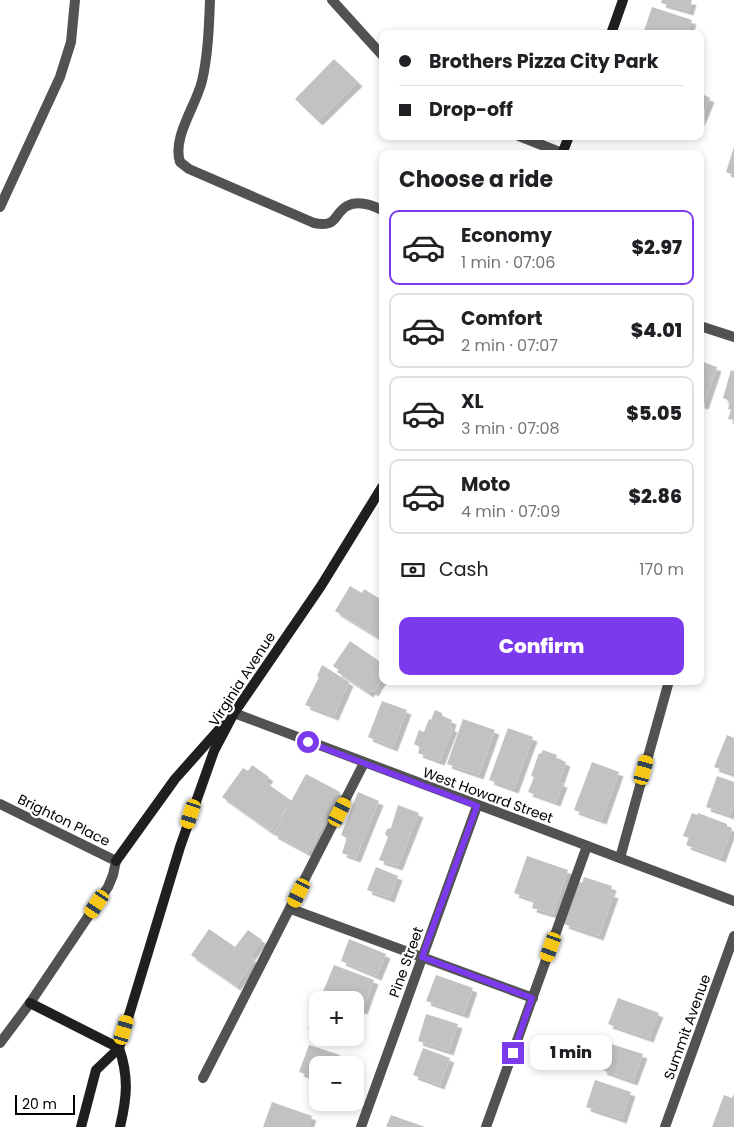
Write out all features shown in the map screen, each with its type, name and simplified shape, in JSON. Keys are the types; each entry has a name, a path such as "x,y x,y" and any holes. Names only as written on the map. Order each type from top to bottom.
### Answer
{"main road":[{"path":"612,30 623,0"},
{"name":"Virginia Avenue","path":"81,1127 96,1070 119,1048 196,797 214,751 234,713 321,586 379,492"},
{"path":"116,861 175,779 234,713"},
{"path":"30,1003 119,1048 125,1065 127,1094 120,1127"}],"street":[{"path":"0,207 60,77 71,42 75,0"},
{"path":"210,0 208,43 201,82 178,148 180,162 189,169 314,223 330,223 338,217 345,207 350,205 359,203 379,208"},
{"path":"332,0 379,52"},
{"path":"529,140 552,150"},
{"path":"704,327 734,337"},
{"path":"620,858 668,685"},
{"name":"West Howard Street","path":"234,713 477,806 734,901"},
{"path":"204,1078 364,763"},
{"name":"Brighton Place","path":"0,804 116,861"},
{"name":"Pine Street","path":"361,1127 477,806"},
{"path":"486,1127 588,846"},
{"path":"0,1044 108,887 116,861"},
{"path":"290,909 532,998"},
{"name":"Summit Avenue","path":"665,1127 734,936"}],"building":[{"path":"662,0 692,0 689,11 661,3"},
{"path":"652,7 692,20 688,30 644,30"},
{"path":"334,59 358,82 318,121 295,99"},
{"path":"704,95 710,98 704,112"},
{"path":"734,147 734,175 726,172"},
{"path":"704,362 717,367 704,405"},
{"path":"731,370 734,371 734,420 728,419 731,410 728,409 730,401 723,398"},
{"path":"350,586 362,593 364,589 379,598 379,638 335,611"},
{"path":"350,641 379,661 379,684 374,692 371,690 369,693 337,672 339,670 333,666"},
{"path":"322,665 349,682 334,716 305,705 319,677 317,676"},
{"path":"382,701 407,710 393,747 368,737"},
{"path":"435,710 442,713 442,716 452,720 450,727 453,728 440,761 418,753 420,747 414,744 419,730 424,732"},
{"path":"463,719 495,730 479,775 447,764"},
{"path":"508,728 533,737 514,789 489,780"},
{"path":"727,735 734,738 734,774 714,767"},
{"path":"543,750 557,755 556,758 566,762 559,782 563,783 556,802 528,792 534,777 531,776 539,753 541,754"},
{"path":"592,762 619,772 602,820 574,810"},
{"path":"252,765 269,777 265,782 292,801 270,831 222,797 243,768 248,771"},
{"path":"306,774 340,792 308,853 273,834"},
{"path":"717,776 734,782 734,804 730,815 706,807"},
{"path":"358,792 379,801 356,858 342,853 347,838 341,835"},
{"path":"398,805 419,813 398,866 379,860 388,837 385,834 387,829 391,828"},
{"path":"692,813 697,815 698,813 727,824 727,826 732,828 721,858 686,845 689,838 683,836"},
{"path":"527,856 568,870 553,914 532,908 534,900 514,893"},
{"path":"376,867 398,876 390,898 367,890"},
{"path":"584,877 612,886 610,893 614,894 599,936 564,924 579,882 582,883"},
{"path":"209,929 235,947 248,930 262,940 250,957 255,960 236,986 191,955"},
{"path":"349,939 386,954 377,976 341,961"},
{"path":"334,965 374,980 364,1007 364,991 323,991"},
{"path":"436,975 473,988 464,1014 426,1001"},
{"path":"618,998 659,1013 649,1038 608,1024"},
{"path":"426,1014 458,1024 449,1051 418,1041"},
{"path":"611,1044 643,1054 633,1081 602,1070 604,1062 596,1059 601,1045 609,1048"},
{"path":"309,1045 340,1055 309,1056 309,1076 299,1072"},
{"path":"423,1048 450,1058 440,1085 413,1075"},
{"path":"595,1080 631,1092 622,1119 586,1107"},
{"path":"734,1094 734,1127 712,1127 724,1095 732,1098"},
{"path":"272,1102 312,1116 308,1127 263,1127"},
{"path":"391,1115 425,1127 386,1127"}],"route":[{"path":"308,742 477,806 422,957 532,998 513,1053"}]}
